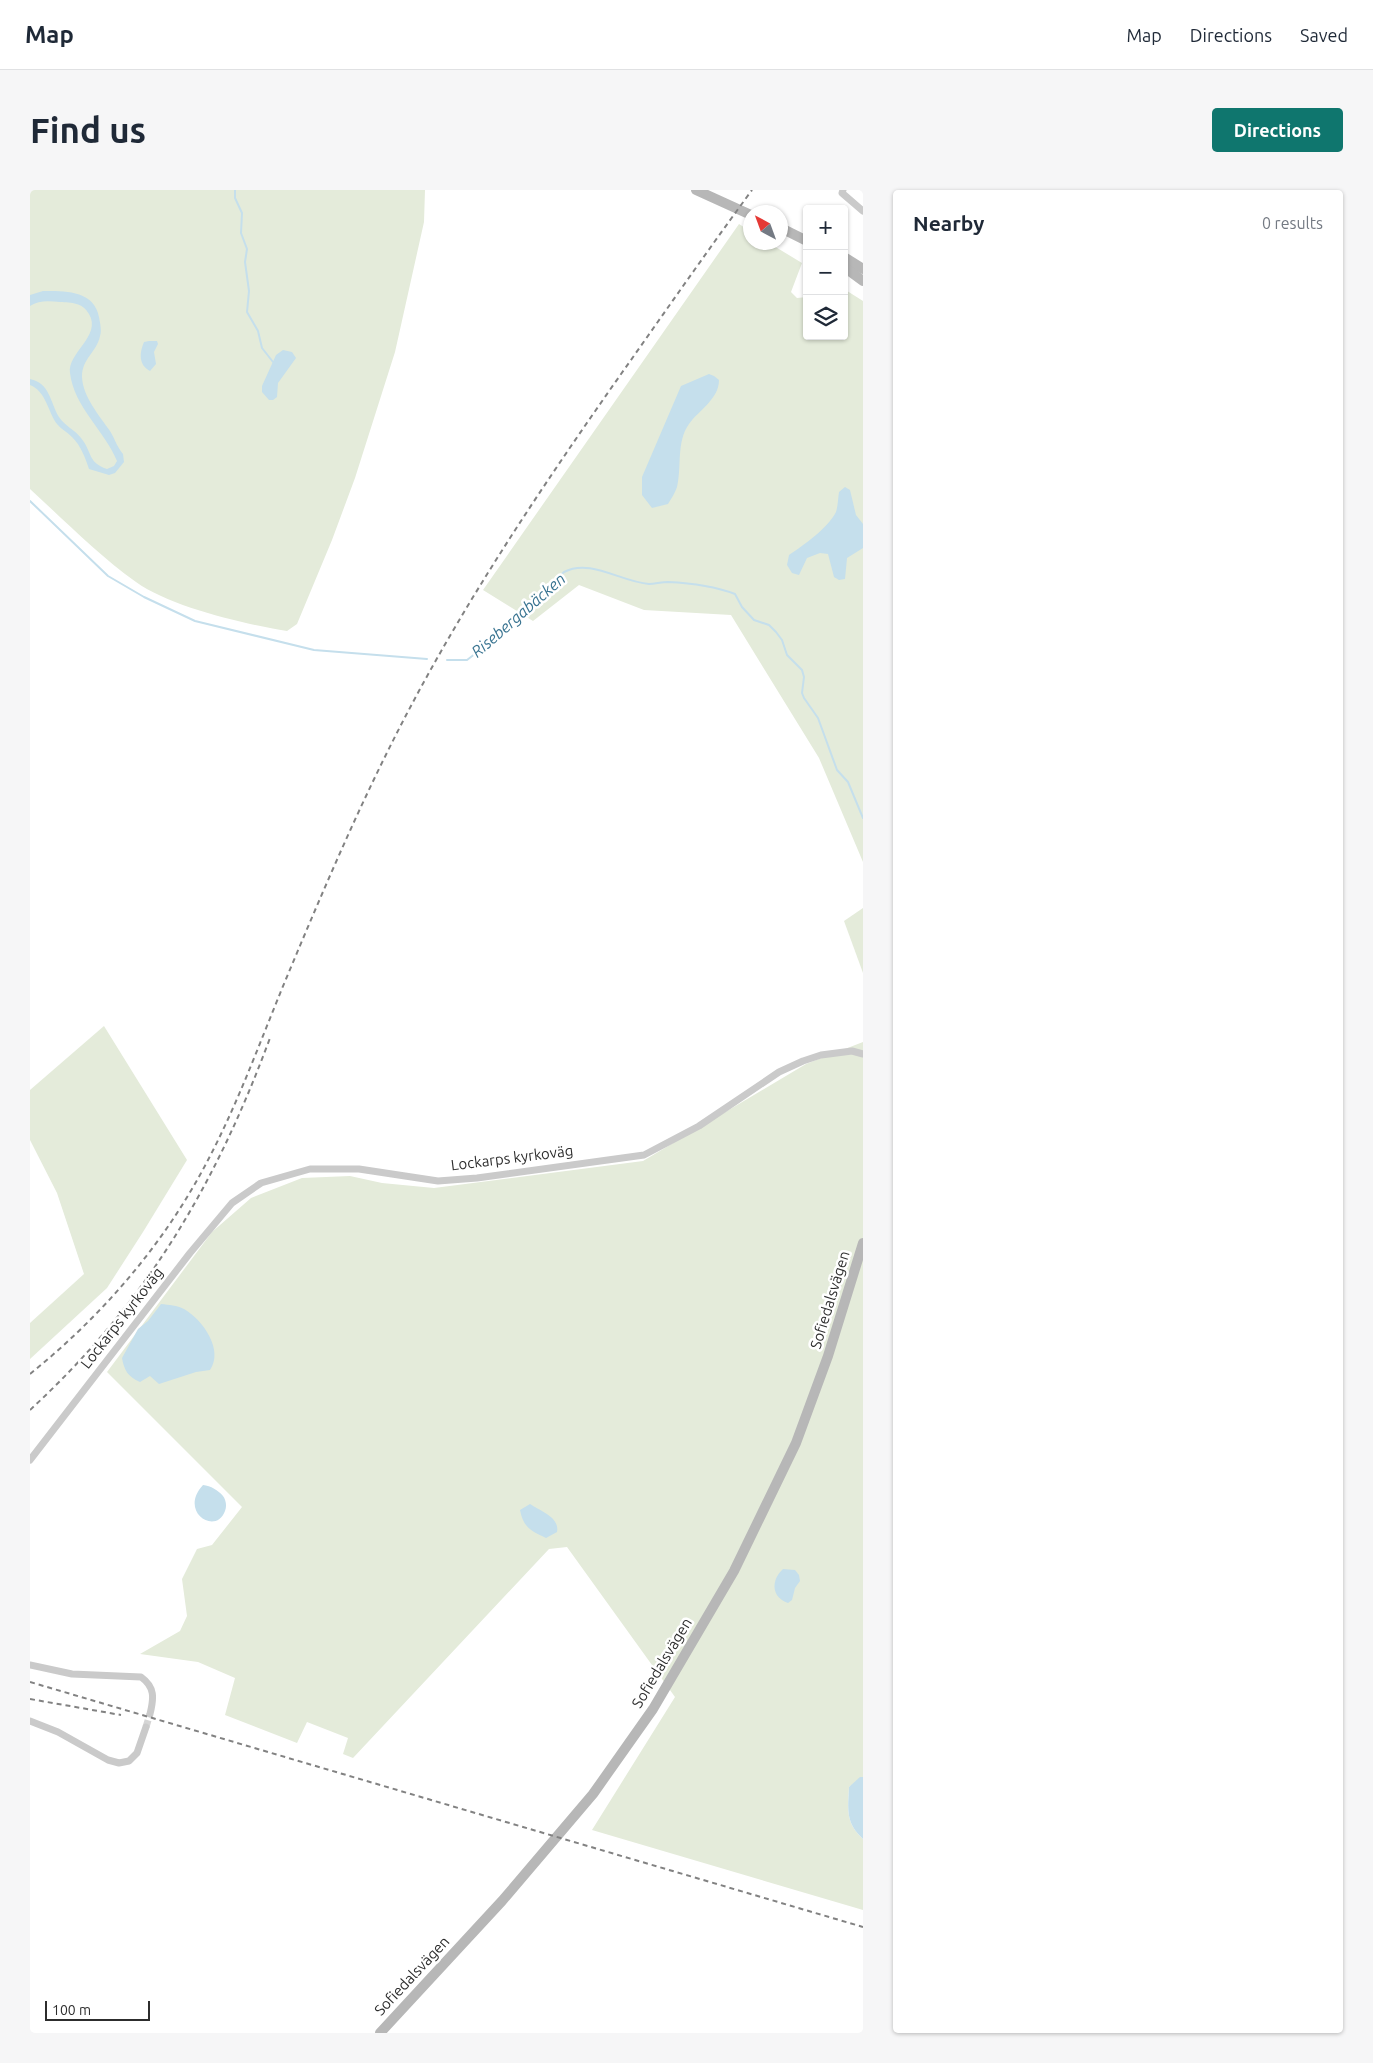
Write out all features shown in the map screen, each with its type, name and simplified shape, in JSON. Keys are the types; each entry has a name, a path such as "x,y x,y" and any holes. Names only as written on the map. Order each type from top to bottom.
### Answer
{"main road":[{"path":"696,190 743,211"},
{"path":"788,232 803,239"},
{"path":"848,260 863,269"},
{"path":"848,270 863,281"},
{"name":"Sofiedalsvägen","path":"380,2033 502,1901 574,1816 653,1709 734,1571 796,1443 828,1356 863,1243"}],"street":[{"path":"843,190 842,193 845,197 863,211"},
{"name":"Lockarps kyrkoväg","path":"30,1460 190,1253 232,1203 261,1182 310,1169 359,1169 438,1181 467,1179 644,1156 699,1126 778,1072 820,1055 852,1051 863,1054"},
{"path":"30,1665 72,1674 141,1677 149,1684 154,1693 150,1714"},
{"path":"30,1721 58,1732 108,1760 119,1763 129,1761 137,1753 146,1727"}],"green space":[{"path":"30,190 425,190 424,222 395,352 355,478 332,540 297,624 287,631 208,613 188,607 151,591 108,560 30,489"},
{"path":"739,224 743,227 743,250 781,250 802,263 791,292 797,298 803,297 803,340 848,340 848,292 863,301 863,862 819,758 731,615 644,610 579,585 533,621 483,590"},
{"path":"863,908 863,973 844,921"},
{"path":"104,1026 187,1160 107,1288 30,1359 30,1323 84,1274 57,1193 30,1140 30,1090"},
{"path":"863,1042 863,1777 849,1787 848,1802 850,1821 863,1839 863,1910 592,1830 675,1697 567,1547 549,1549 353,1758 343,1754 348,1738 307,1722 297,1743 225,1715 235,1678 198,1662 140,1654 180,1631 187,1616 182,1579 197,1549 212,1545 242,1507 107,1372 212,1232 251,1198 302,1178 350,1176 382,1183 434,1188 643,1161 806,1064"}],"water":[{"path":"43,291 77,294 85,297 96,308 101,334 84,365 82,377 88,399 123,454 124,462 115,473 109,475 89,469 78,444 57,424 40,392 30,385 30,379 37,381 46,389 59,417 81,438 96,463 107,469 114,466 117,461 112,450 77,397 70,373 70,366 91,330 92,322 89,314 83,307 73,303 44,301 30,306 30,295"},
{"path":"157,341 158,344 154,352 156,364 150,371 146,369 141,359 144,342"},
{"path":"283,350 292,352 296,358 278,383 277,397 269,400 262,392 262,386 276,355"},
{"path":"709,374 719,380 718,387 712,399 693,419 685,431 682,439 676,489 668,504 652,508 642,495 642,477 681,386"},
{"path":"845,487 850,490 856,515 863,524 863,548 847,558 845,579 839,580 834,577 828,554 820,553 807,558 799,575 792,573 787,565 789,555 822,530 832,518 838,505 839,492"},
{"path":"161,1304 184,1309 198,1320 204,1328 213,1345 215,1354 210,1370 196,1372 159,1384 150,1376 140,1382 127,1373 122,1358 138,1329 148,1321"},
{"path":"203,1485 217,1490 225,1501 225,1511 220,1518 214,1521 207,1521 201,1518 197,1512 195,1504 196,1495"},
{"path":"530,1504 552,1518 557,1527 557,1532 546,1538 528,1528 523,1521 520,1510"},
{"path":"783,1569 795,1570 799,1575 800,1581 795,1588 792,1600 788,1603 778,1597 775,1588 776,1578"},
{"path":"860,1777 863,1777 863,1839 850,1821 848,1809 849,1787"}],"waterway":[{"path":"235,190 235,198 242,213 241,233 247,249 245,262 249,291 247,312 258,331 262,348 273,362"},
{"name":"Risebergabäcken","path":"30,501 108,576 144,597 195,621 314,650 427,659"},
{"name":"Risebergabäcken","path":"447,660 467,660 564,572 574,568 595,569 649,584 668,582 693,584 735,594 742,607 754,620 769,625 776,632 782,640 787,655 802,670 804,677 802,693 804,698 818,718 837,770 848,782 863,818"}],"tunnel":[{"path":"146,1727 150,1714"}],"railway":[{"path":"30,1374 83,1327 130,1276 152,1249 191,1191 230,1115 327,882 356,818 386,754 425,679 502,550 557,467 752,190"},
{"path":"30,1410 72,1369 109,1327 143,1284 173,1239 201,1192 226,1143 249,1092 270,1038"},
{"path":"30,1682 863,1927"},
{"path":"30,1699 121,1715"}]}
